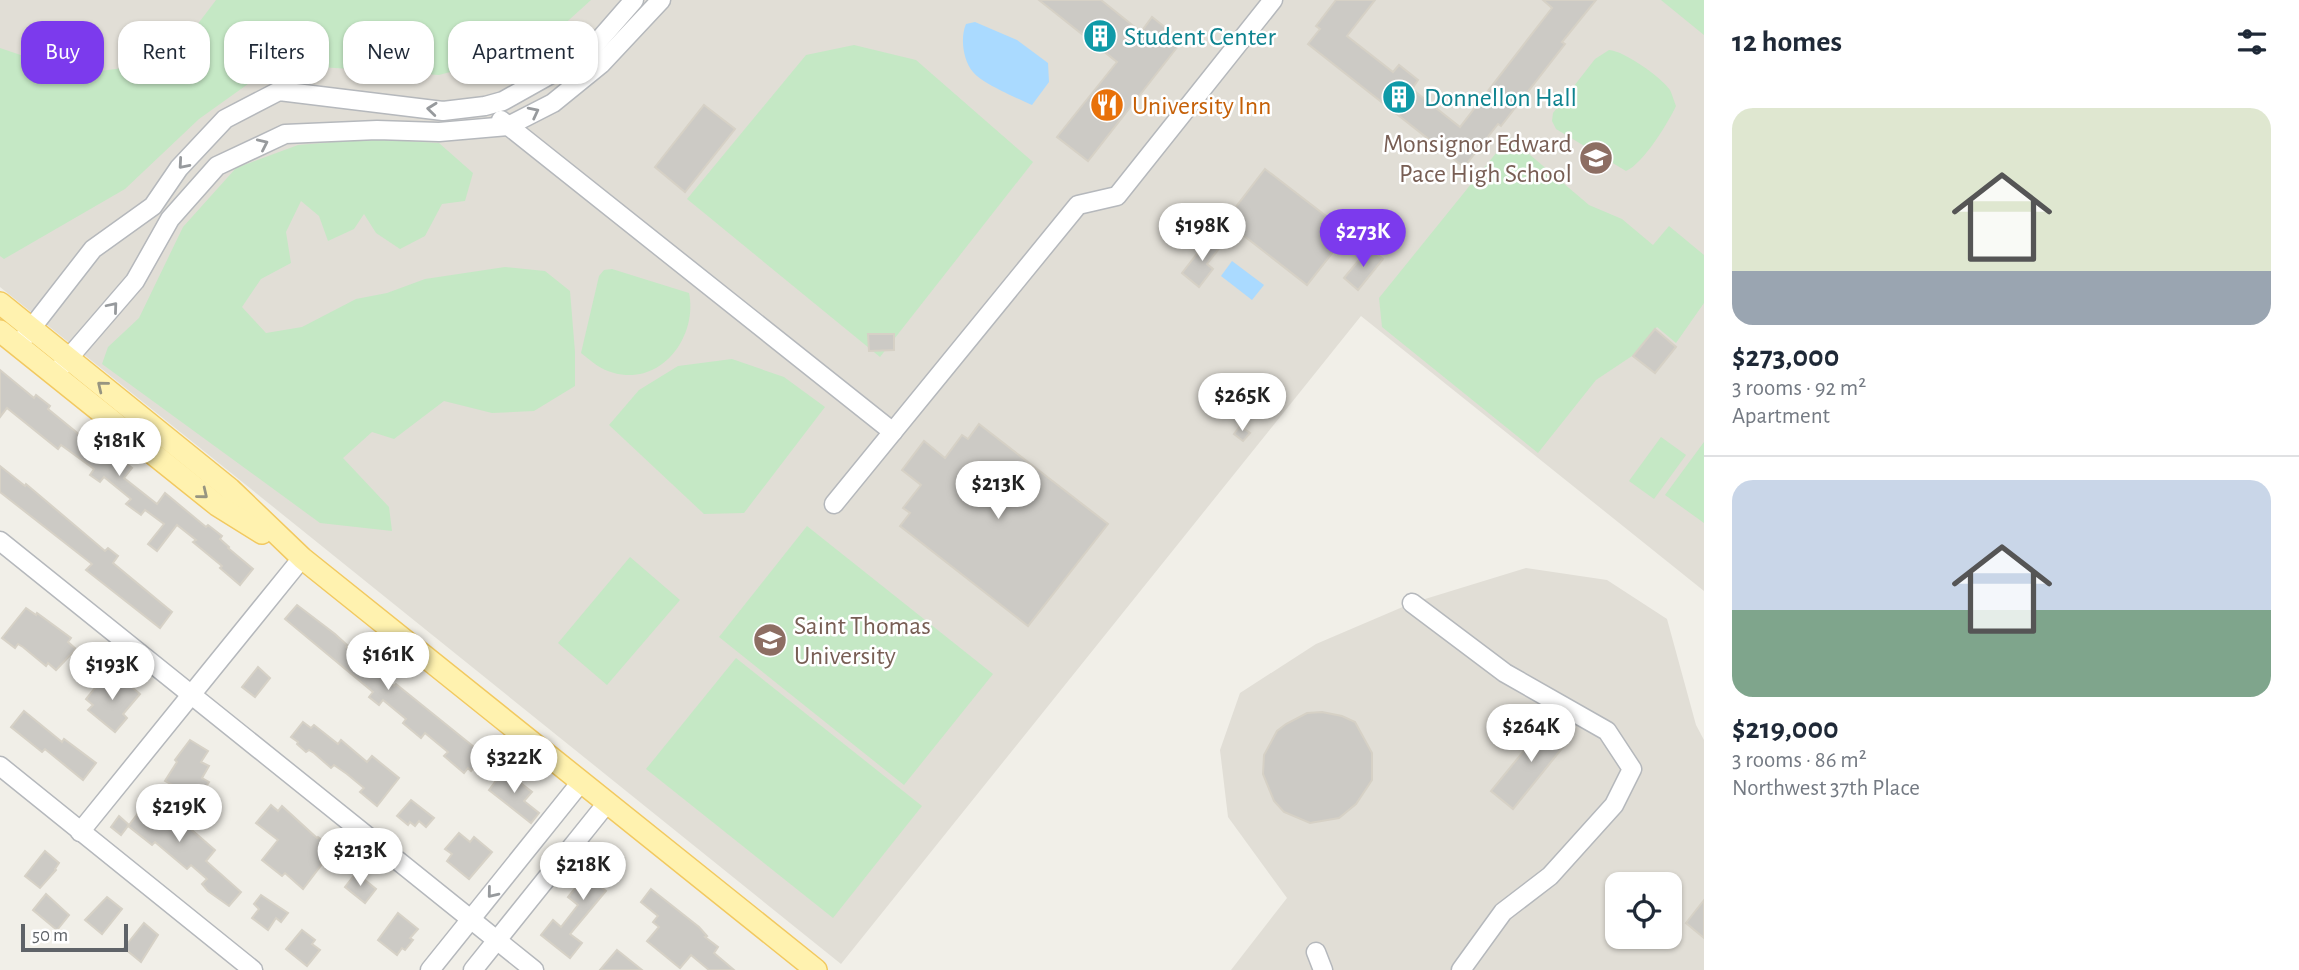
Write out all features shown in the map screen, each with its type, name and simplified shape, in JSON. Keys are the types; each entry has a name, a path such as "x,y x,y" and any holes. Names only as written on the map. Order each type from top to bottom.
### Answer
{"main road":[{"path":"0,303 24,337 61,367 230,489 302,558 816,970"},
{"path":"0,331 24,337"}],"street":[{"path":"24,337 93,249 153,206 179,168 225,119 279,91 443,111 503,101 587,54 634,0"},
{"path":"61,367 135,281 170,219 217,166 285,134 377,130 439,132 508,126 553,103 601,64 662,0"},
{"path":"834,504 1078,205 1118,196 1273,0"},
{"path":"485,106 893,432"},
{"path":"153,206 170,219"},
{"path":"0,541 534,970"},
{"path":"80,832 302,558"},
{"path":"1412,603 1505,673 1607,731 1632,769 1614,805 1550,876 1503,912 1461,970"},
{"path":"0,766 253,970"},
{"path":"430,970 581,782"},
{"path":"473,970 607,803"},
{"path":"1316,952 1323,970"}],"shaded area":[{"name":"Saint Thomas University","path":"0,0 1704,0 1704,591 1361,316 841,964 0,287"},
{"path":"1526,568 1607,580 1667,619 1696,725 1704,740 1704,970 1231,970 1287,898 1228,817 1220,750 1240,693 1316,644 1412,603"}],"green space":[{"path":"216,0 591,0 568,21 448,21 448,73 439,75 434,75 434,21 343,21 343,69 329,68 329,21 224,21 224,84 248,84 199,119 125,189 4,259 0,256 0,48 21,55 21,84 104,84 104,70 118,69 118,84 210,84 210,21 200,21"},
{"path":"1661,0 1704,0 1704,35"},
{"path":"854,45 916,60 1033,162 880,357 687,199 806,55"},
{"path":"1609,50 1632,59 1658,78 1670,90 1676,106 1647,152 1626,171 1556,129 1552,121 1553,113 1595,59"},
{"path":"1509,137 1589,205 1622,219 1653,245 1669,226 1704,255 1704,303 1676,343 1657,327 1632,356 1596,380 1538,453 1382,327 1379,298"},
{"path":"370,139 439,143 473,173 465,201 442,204 425,236 400,249 376,233 364,214 354,229 328,241 319,216 301,201 286,232 291,263 261,279 242,307 266,333 302,327 356,299 387,293 425,279 505,267 545,271 570,291 575,352 575,386 534,411 492,413 444,401 394,439 372,432 343,458 389,507 392,531 320,523 102,364 108,347 139,318 183,227 236,168 298,145"},
{"path":"612,269 689,293 688,325 682,341 661,365 647,372 631,375 614,373 600,367 581,353 599,276 604,270"},
{"path":"732,359 784,377 825,407 744,513 704,514 609,425 639,390 678,366"},
{"path":"1661,437 1686,455 1654,499 1629,481"},
{"path":"1704,442 1704,523 1665,495"},
{"path":"807,526 993,674 904,785 719,637"},
{"path":"630,557 680,600 607,685 558,643"},
{"path":"736,658 922,806 833,918 646,769"}],"water":[{"path":"975,22 1017,40 1048,63 1049,82 1032,105 984,81 973,72 965,55 963,36 966,24"},
{"path":"1232,261 1264,285 1252,300 1221,276"}],"building":[{"name":"University Inn","path":"1039,0 1101,0 1141,32 1152,17 1182,41 1088,161 1057,137 1117,62"},
{"path":"1336,0 1375,0 1347,36 1393,72 1399,65 1418,80 1412,89 1460,127 1552,8 1543,0 1596,0 1501,126 1498,124 1464,167 1308,44 1320,29 1316,26"},
{"path":"704,105 735,129 685,192 655,167"},
{"path":"1265,169 1348,233 1307,285 1225,221"},
{"path":"1210,237 1221,246 1207,264 1213,269 1199,287 1182,273"},
{"path":"1369,248 1383,259 1358,290 1344,278"},
{"path":"1655,329 1676,347 1655,373 1633,356"},
{"path":"868,334 894,334 894,350 869,351"},
{"path":"0,370 34,398 36,395 50,406 48,409 102,453 106,448 132,468 124,478 157,504 165,493 206,527 208,525 222,536 220,539 228,548 253,569 240,585 193,542 196,540 177,525 157,551 148,544 164,524 145,510 141,515 126,504 131,499 104,477 100,482 90,475 94,469 61,445 58,449 7,408 0,417"},
{"path":"979,424 1108,524 1028,626 900,526 910,513 903,508 921,485 902,470 924,441 945,458 962,435 968,439"},
{"path":"1240,426 1250,433 1243,441 1234,434"},
{"path":"0,466 25,486 26,484 105,551 108,548 118,556 113,563 172,612 160,628 86,570 92,564 0,492"},
{"path":"297,605 335,634 375,671 394,686 396,684 474,747 483,756 471,771 468,768 464,773 444,756 448,752 425,733 421,738 403,723 406,719 383,700 379,705 369,697 373,692 285,619"},
{"path":"26,608 71,638 68,642 76,649 56,670 48,663 46,666 18,644 15,648 2,638"},
{"path":"258,667 270,678 255,697 242,687"},
{"path":"119,676 140,694 123,714 127,718 115,732 88,710 93,705 86,699 103,678 111,685"},
{"path":"24,711 62,742 64,739 96,763 83,780 45,749 42,752 11,727"},
{"path":"1322,712 1355,722 1372,753 1372,780 1356,804 1339,818 1310,823 1284,812 1274,801 1263,774 1264,755 1277,731 1286,724 1307,713"},
{"path":"1550,719 1572,736 1513,809 1491,791"},
{"path":"303,722 311,728 314,725 338,744 341,740 367,762 372,756 399,778 377,806 360,792 364,788 347,774 334,765 331,768 314,753 309,750 306,752 297,744 291,737"},
{"path":"190,740 208,751 201,762 209,766 202,778 209,782 198,799 165,781 177,762 175,760"},
{"path":"504,770 532,792 524,801 539,813 531,823 489,790"},
{"path":"153,794 180,815 178,818 215,850 206,861 241,892 229,906 208,891 202,884 207,879 191,865 187,869 155,842 152,845 128,826 121,835 111,827 119,816 129,825"},
{"path":"411,800 434,818 426,827 419,821 415,826 410,822 408,825 397,816"},
{"path":"271,805 278,811 282,806 328,845 326,848 329,851 323,858 325,860 303,889 285,873 282,876 262,860 278,840 256,823"},
{"path":"459,833 470,842 474,837 492,852 469,879 447,861 452,854 445,849"},
{"path":"609,846 624,858 601,887 606,891 570,934 582,943 570,958 541,935 553,920 561,927 578,905 568,897"},
{"path":"45,851 59,863 40,888 25,876"},
{"path":"356,873 376,889 365,903 345,887"},
{"path":"651,889 699,927 707,936 705,937 718,947 714,953 734,970 709,970 691,955 680,968 647,941 659,927 653,922 658,916 641,902"},
{"path":"46,894 69,915 57,930 33,910"},
{"path":"261,895 288,913 281,922 276,918 268,930 252,918 259,909 254,904"},
{"path":"107,897 122,909 102,934 85,920"},
{"path":"1704,900 1704,938 1686,923"},
{"path":"398,913 418,929 405,950 402,948 397,955 378,940"},
{"path":"144,923 158,935 141,962 124,948"},
{"path":"302,930 315,940 312,944 320,950 307,966 286,949"},
{"path":"617,950 642,970 600,970"}],"place":[{"name":"Student Center","path":"1100,36"},
{"name":"Donnellon Hall","path":"1399,97"},
{"name":"University Inn","path":"1107,105"},
{"name":"Monsignor Edward Pace High School","path":"1596,158"},
{"name":"Saint Thomas University","path":"770,640"}]}
